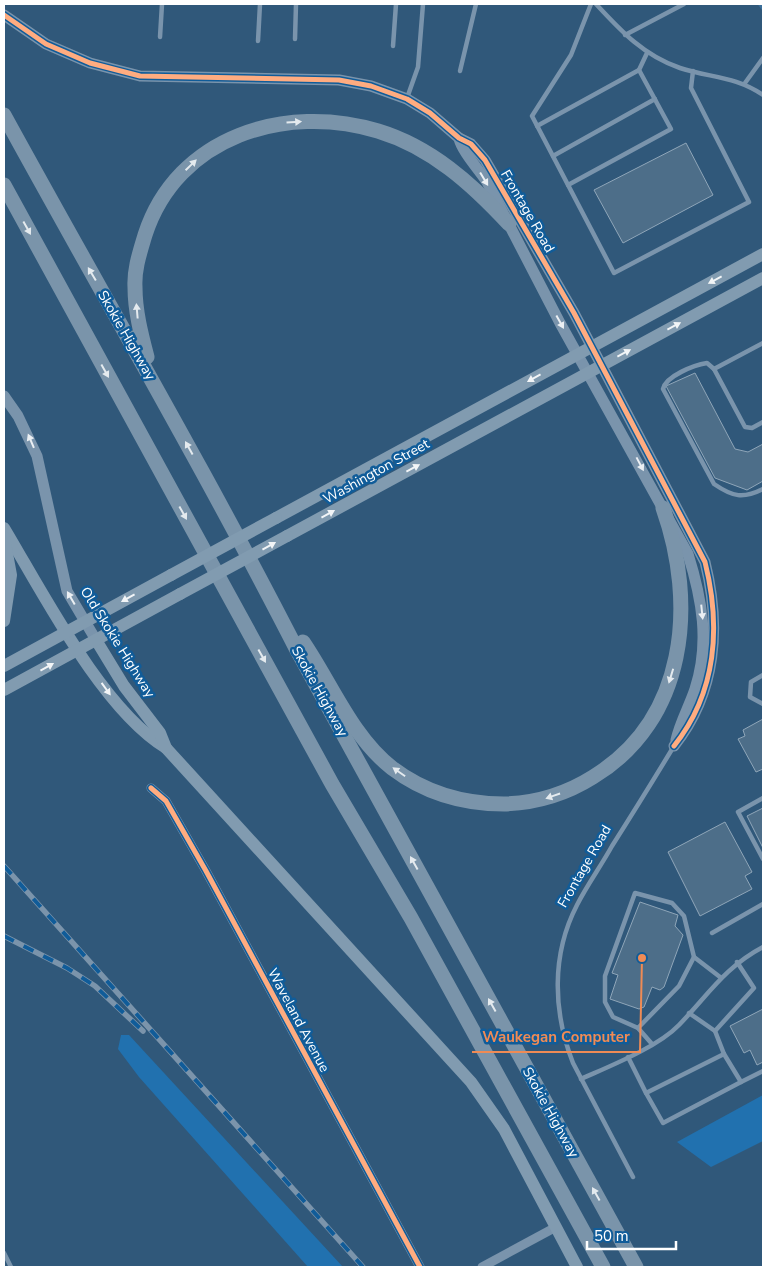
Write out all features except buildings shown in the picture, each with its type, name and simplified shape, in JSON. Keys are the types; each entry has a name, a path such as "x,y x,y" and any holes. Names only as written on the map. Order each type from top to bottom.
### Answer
{"highway":[{"name":"Skokie Highway","path":"4,115 255,567 308,670 636,1267"},
{"path":"167,407 147,358 138,324 134,285 138,255 148,226 169,188 194,162 229,139 278,123 312,121 340,123 380,132 409,143 450,168 508,224"},
{"name":"Skokie Highway","path":"4,186 332,784 412,918 603,1267"},
{"path":"255,567 360,734 391,767 430,791 454,799 484,804 518,804 554,796 578,787 607,769 626,753 642,735 661,704 673,670 679,641 682,610 681,582 673,535 663,508"}],"main road":[{"name":"Washington Street","path":"4,666 763,254"},
{"name":"Washington Street","path":"4,690 763,278"},
{"path":"4,528 78,650 110,694 150,738 166,748 471,1082 504,1129 577,1267"},
{"path":"4,534 11,576 4,621"},
{"name":"Old Skokie Highway","path":"96,640 124,686 160,733 166,748"}],"street":[{"name":"Frontage Road","path":"4,15 46,44 90,63 140,76 339,80 371,86 406,99 430,112 459,138 471,144 485,160 592,346 704,562 712,590 714,620 709,675 690,725 674,746"},
{"name":"Frontage Road","path":"459,138 460,147 473,161 487,182 588,373 688,554 700,592 704,631 703,660 695,688 678,729 674,746"},
{"name":"Old Skokie Highway","path":"4,396 18,416 37,456 67,592 96,640"},
{"name":"Waveland Avenue","path":"151,788 166,801 206,871 420,1267"},
{"path":"482,1267 556,1228"}],"lane":[{"path":"160,37 162,4"},
{"path":"258,40 260,4"},
{"path":"295,39 296,4"},
{"path":"393,46 396,4"},
{"path":"406,99 419,58 423,4"},
{"path":"460,70 476,4"},
{"path":"591,4 571,55 532,116 614,273 749,202 691,88 693,71"},
{"path":"596,4 625,35 646,52 666,63 745,83 763,95"},
{"path":"625,35 684,4"},
{"path":"537,126 639,70 646,52"},
{"path":"745,83 763,58"},
{"path":"568,185 671,129 639,70"},
{"path":"553,156 655,99"},
{"path":"714,369 763,343"},
{"path":"763,422 752,428 745,428 714,369 707,363 668,380 663,389 714,484 729,494 749,496 763,489"},
{"path":"763,675 751,682 750,697 763,704"},
{"name":"Frontage Road","path":"633,1176 581,1079 566,1046 558,1004 560,954 576,905 674,746"},
{"path":"763,798 738,812 763,859"},
{"path":"652,1044 638,1028 613,1017 605,1002 605,976 634,893 672,903 684,916 694,957 720,977"},
{"path":"712,933 763,904"},
{"path":"581,1079 628,1057 673,1030 720,977 738,962 763,947"},
{"path":"638,1028 679,986 694,957"},
{"path":"714,1031 754,988 738,962"},
{"path":"689,1013 714,1031 724,1054 741,1082"},
{"path":"646,1093 724,1054"},
{"path":"628,1057 663,1123 763,1071"},
{"path":"4,1253 11,1267"}],"shaded area":[{"path":"121,1035 129,1035 343,1267 308,1267 139,1077 118,1049"},
{"path":"763,1095 763,1141 711,1167 677,1142"}],"waterway":[{"path":"760,4 763,8"}],"railway":[{"path":"4,866 363,1267"},
{"path":"4,936 67,968 95,986 143,1031"}],"cycle path":[{"path":"4,15 46,44 90,63 140,76 339,80 371,86 407,99 430,113 459,138 471,144 485,160 574,313 705,562 713,610 712,658 707,681 699,703 688,725 674,746"},
{"path":"151,788 166,801 206,871 420,1267"}],"place":[{"name":"Waukegan Computer","path":"642,958"}]}
